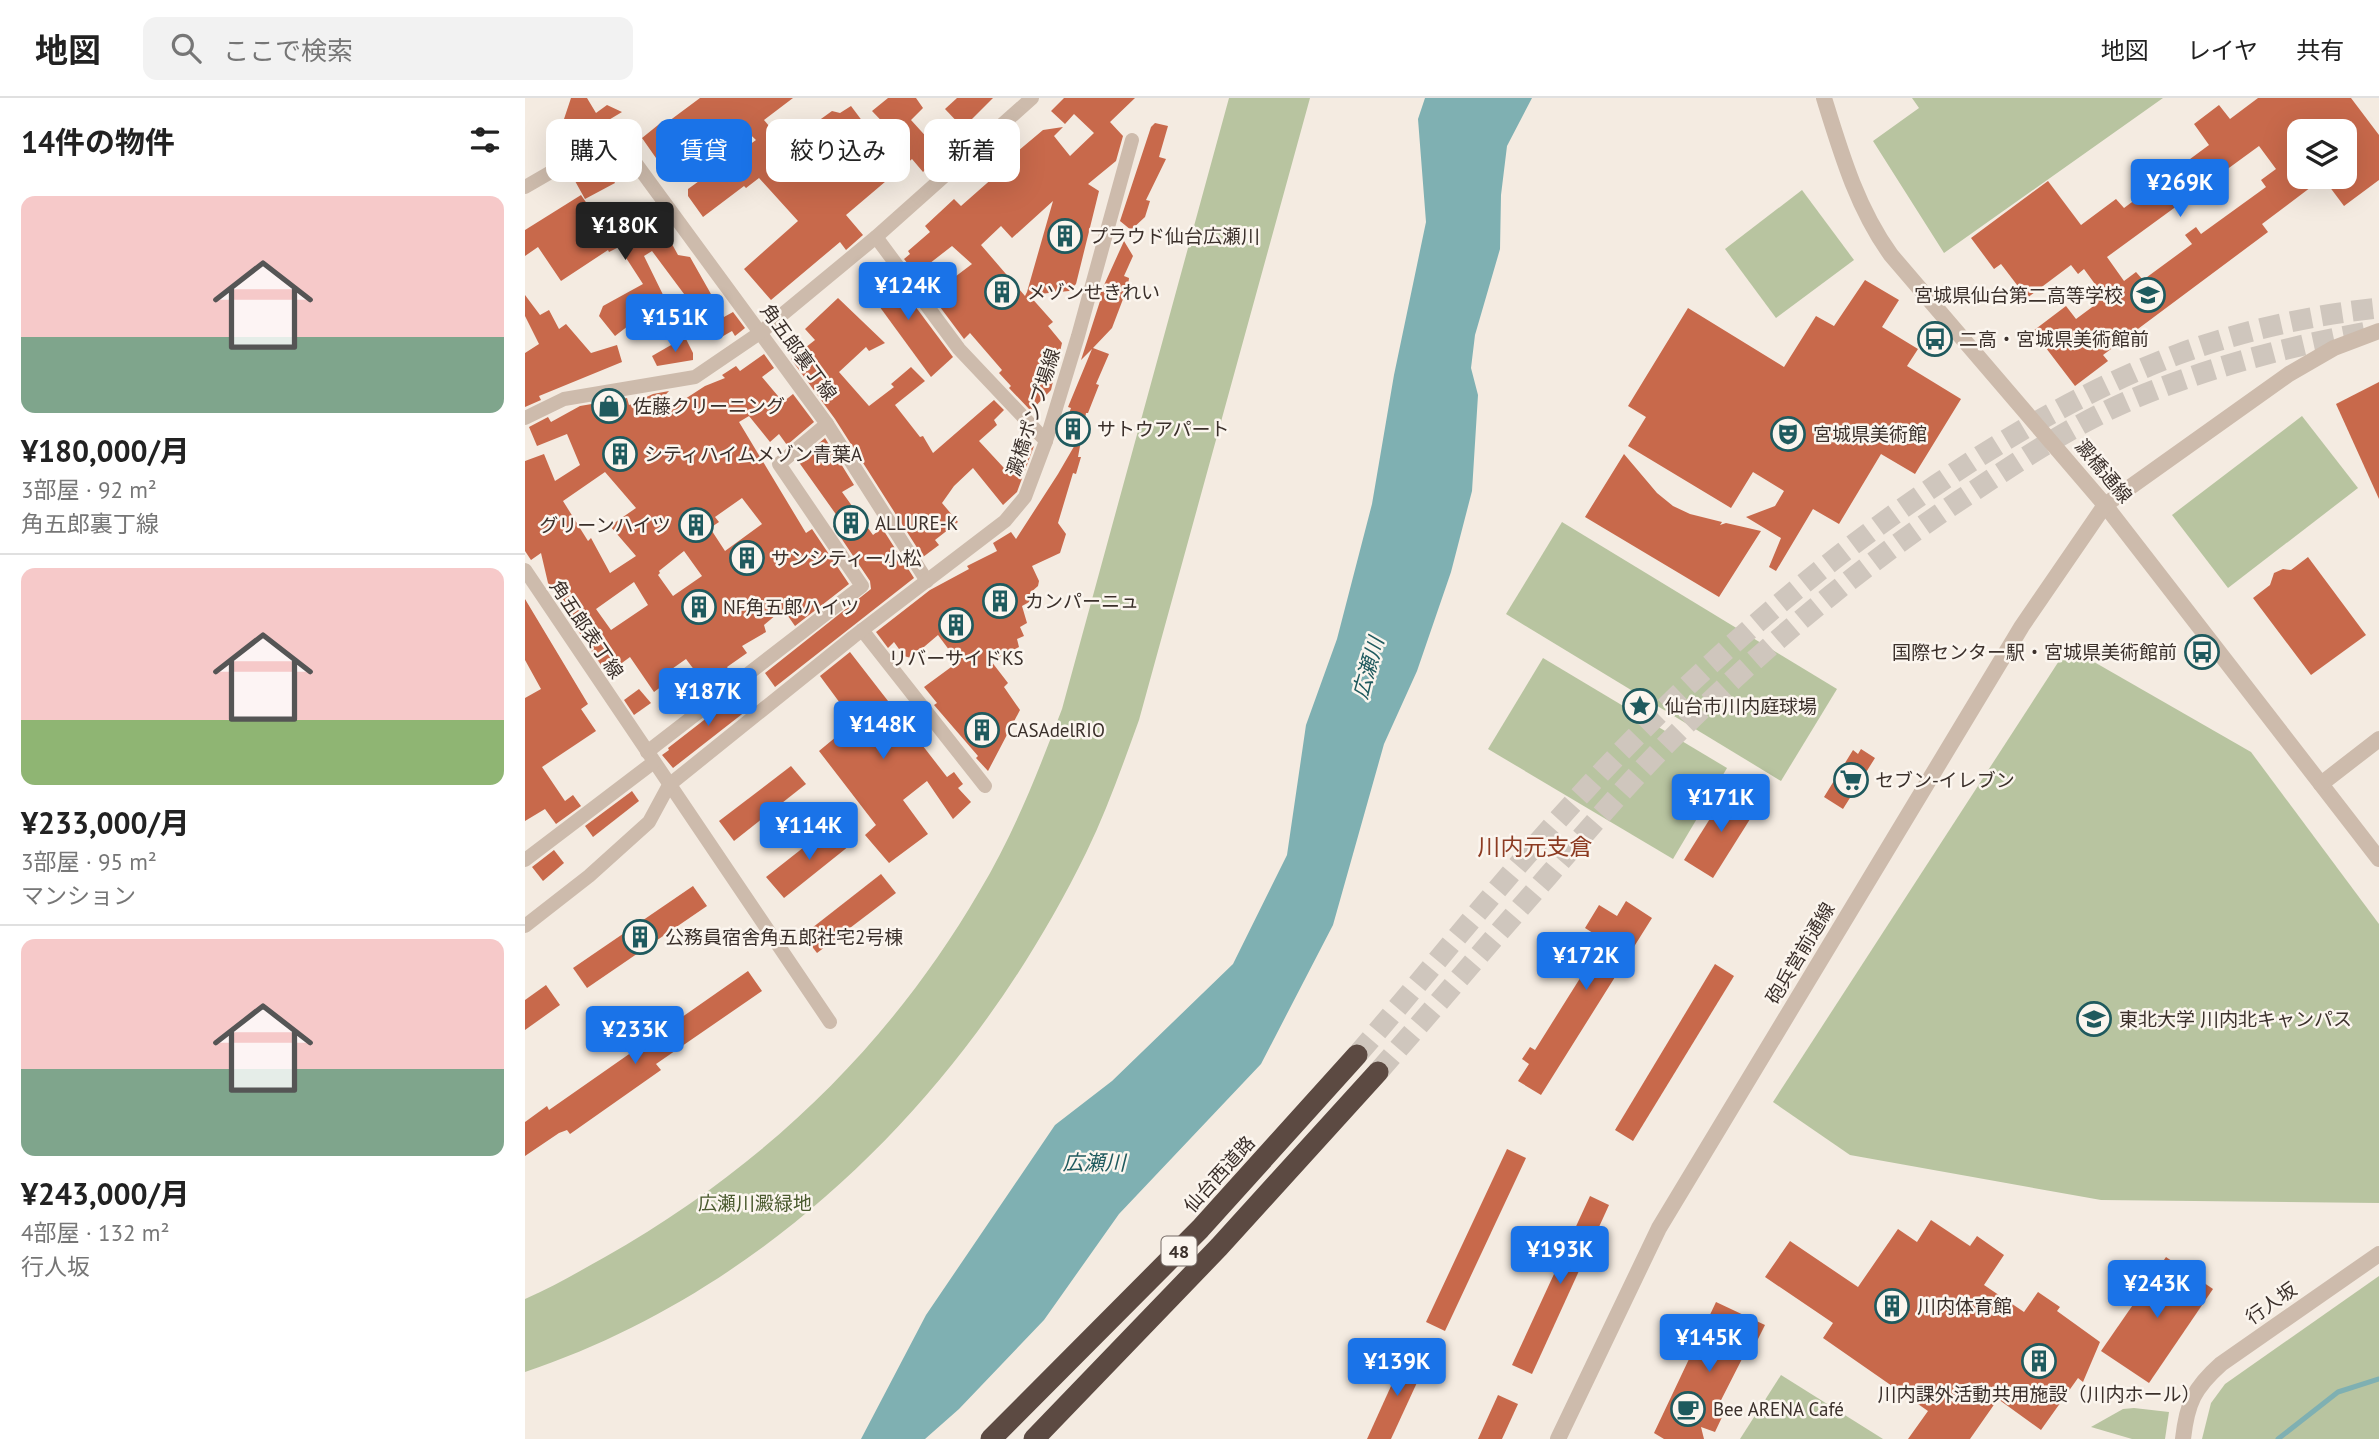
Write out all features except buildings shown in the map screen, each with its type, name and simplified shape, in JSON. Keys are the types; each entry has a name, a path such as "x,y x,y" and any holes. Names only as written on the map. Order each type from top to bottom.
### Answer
{"highway":[{"name":"仙台西道路","path":"991,1439 1200,1229 1357,1055"},
{"name":"48","path":"1034,1439 1210,1256 1378,1072"}],"street":[{"path":"525,418 564,400 695,377 761,332 876,237 1033,98"},
{"name":"澱橋通線","path":"1824,98 1865,215 1891,255 2105,505 2379,859"},
{"name":"角五郎裏丁線","path":"525,187 615,135 827,424 779,464 862,586 650,757"},
{"name":"澱橋ポンプ場線","path":"669,785 862,630 1005,521 1025,497 1046,441 1079,336 1132,140"},
{"path":"876,237 959,349 1046,441"},
{"path":"2105,505 2289,374 2334,348 2379,331"},
{"path":"827,424 927,581"},
{"name":"砲兵営前通線","path":"1558,1439 1665,1217 2022,626 2105,505"},
{"name":"角五郎表丁線","path":"525,570 830,1022"},
{"path":"862,630 985,786"},
{"path":"2321,784 2379,739"},
{"path":"525,860 650,757"},
{"path":"525,926 589,876 649,822 669,785"},
{"name":"行人坂","path":"2183,1439 2193,1394 2204,1379 2221,1364 2379,1254"}],"green space":[{"name":"広瀬川澱緑地","path":"1229,98 1310,98 1139,720 1094,837 1039,939 985,1021 924,1097 856,1168 782,1232 702,1288 616,1335 525,1372 525,1299 575,1274 662,1222 768,1144 817,1100 862,1053 904,1002 943,949 992,870 1025,802 1062,709"},
{"path":"1912,98 2163,98 1944,253 1873,141 1919,108"},
{"path":"1802,190 1854,260 1776,318 1725,249"},
{"path":"2302,416 2358,488 2228,588 2172,515"},
{"path":"1562,522 1837,689 1781,781 1506,614"},
{"path":"2068,647 2251,752 2379,924 2379,1203 2101,1200 1850,1155 1773,1102"},
{"path":"1543,658 1727,768 1673,859 1488,749"},
{"path":"2379,1276 2379,1439 2202,1439 2211,1403 2225,1384"},
{"path":"1781,1375 1883,1439 1740,1439"},
{"path":"2123,1409 2169,1412 2165,1439 2132,1439 2091,1427"}],"water":[{"name":"広瀬川","path":"1425,98 1532,98 1507,146 1501,195 1500,249 1475,335 1471,368 1478,395 1472,491 1451,572 1417,671 1384,744 1333,925 1261,1064 1119,1214 1044,1320 959,1409 925,1439 861,1439 926,1315 1055,1125 1112,1081 1233,964 1287,855 1306,725 1337,639 1372,504 1394,375 1426,222 1418,119"}],"waterway":[{"path":"2278,1439 2338,1392 2379,1379"}],"tunnel":[{"path":"1357,1055 1528,853 1627,746 1753,626 1889,518 2022,430 2082,397 2144,368 2200,346 2250,331 2379,308"},
{"path":"1378,1072 1663,748 1764,652 1827,598 1892,548 2024,458 2112,408 2220,367 2307,344 2367,332"}],"place":[{"name":"プラウド仙台広瀬川","path":"1065,236"},
{"name":"メゾンせきれい","path":"1002,292"},
{"name":"宮城県仙台第二高等学校","path":"2148,295"},
{"name":"二高・宮城県美術館前","path":"1935,339"},
{"name":"佐藤クリーニング","path":"609,406"},
{"name":"サトウアパート","path":"1073,429"},
{"name":"宮城県美術館","path":"1788,434"},
{"name":"シティハイムメゾン青葉A","path":"620,454"},
{"name":"ALLURE-K","path":"851,523"},
{"name":"グリーンハイツ","path":"696,525"},
{"name":"サンシティー小松","path":"747,558"},
{"name":"カンパーニュ","path":"1000,601"},
{"name":"NF角五郎ハイツ","path":"699,607"},
{"name":"リバーサイドKS","path":"956,625"},
{"name":"国際センター駅・宮城県美術館前","path":"2202,652"},
{"name":"仙台市川内庭球場","path":"1640,706"},
{"name":"CASAdelRIO","path":"982,730"},
{"name":"セブン-イレブン","path":"1851,780"},
{"name":"公務員宿舎角五郎社宅2号棟","path":"640,937"},
{"name":"東北大学 川内北キャンパス","path":"2094,1019"},
{"name":"川内体育館","path":"1892,1306"},
{"name":"川内課外活動共用施設（川内ホール）","path":"2039,1361"},
{"name":"Bee ARENA Café","path":"1688,1409"}],"district":[{"name":"川内元支倉","path":"1535,846"}]}
